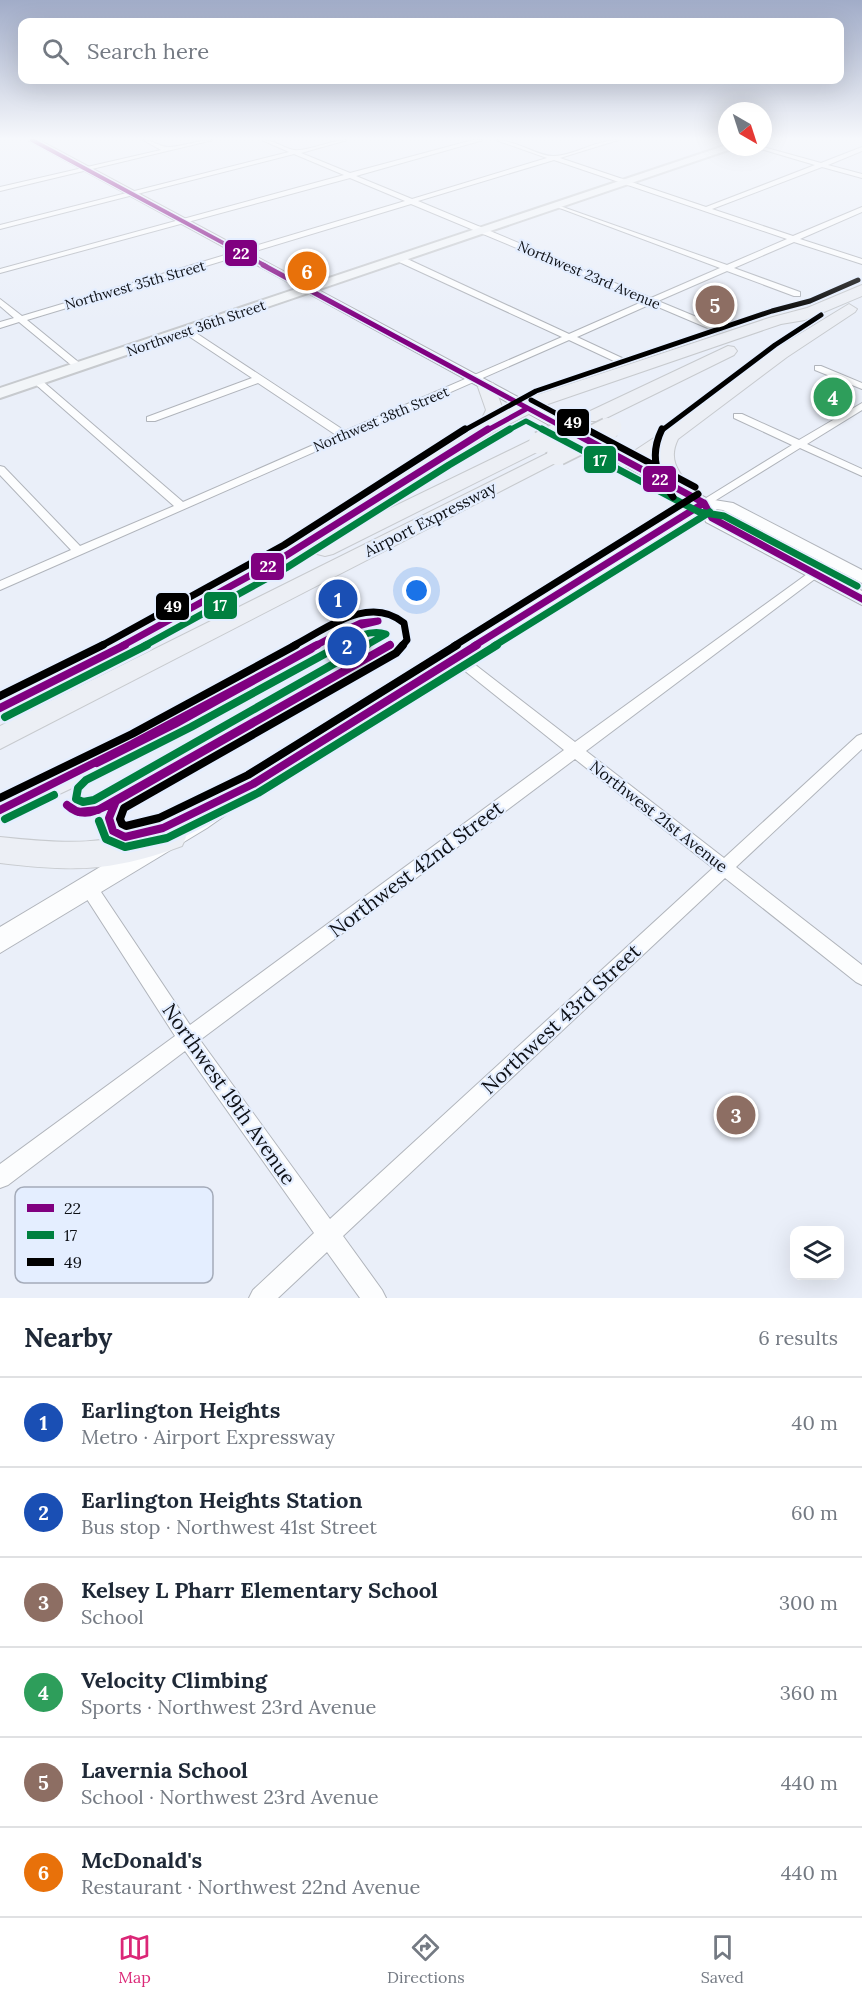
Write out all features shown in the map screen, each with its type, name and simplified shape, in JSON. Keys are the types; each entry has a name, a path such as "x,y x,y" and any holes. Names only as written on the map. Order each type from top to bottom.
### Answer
{"highway":[{"name":"Airport Expressway","path":"0,738 549,449 593,417 813,311 862,290"},
{"name":"Airport Expressway","path":"0,708 97,660 549,449 613,426 731,365 855,307"},
{"path":"629,463 670,436 772,359 855,307"},
{"path":"97,660 289,554 487,428 548,398 775,321 813,311"},
{"path":"480,383 495,410 487,428"},
{"path":"670,436 662,452 662,459 666,472 681,490"},
{"path":"0,810 76,773"},
{"path":"0,850 48,856 100,855 129,850 171,837"}],"main road":[{"path":"143,201 704,503 727,506 862,577"},
{"name":"Northwest 36th Street","path":"0,393 575,201"},
{"path":"704,503 712,518 862,599"},
{"path":"0,941 171,837 455,656 704,503"}],"street":[{"path":"0,227 105,201"},
{"path":"0,271 261,201"},
{"name":"Northwest 23rd Avenue","path":"410,201 713,327"},
{"name":"Northwest 35th Street","path":"0,326 418,201"},
{"path":"681,201 862,262"},
{"path":"707,209 729,201"},
{"path":"559,206 798,294"},
{"name":"Northwest 38th Street","path":"0,586 343,435 480,383 570,337 862,209"},
{"path":"852,214 862,217"},
{"path":"400,259 619,360"},
{"path":"0,302 79,367"},
{"path":"187,331 343,435"},
{"path":"818,368 862,386"},
{"path":"151,419 259,379"},
{"path":"37,381 182,507"},
{"path":"704,503 862,406"},
{"path":"738,416 862,473"},
{"path":"0,469 79,552"},
{"name":"Northwest 42nd Street","path":"0,1177 832,560"},
{"name":"Northwest 21st Avenue","path":"455,656 862,975"},
{"name":"Northwest 43rd Street","path":"261,1298 862,740"},
{"name":"Northwest 19th Avenue","path":"89,888 188,1039 374,1298"}],"transit line":[{"name":"22","path":"144,201 704,503 712,518 862,599"},
{"name":"49","path":"0,696 92,651 284,545 481,419 536,391 772,311 810,301 858,280"},
{"name":"49","path":"673,497 661,480 655,464 654,448 662,429 775,345 821,315"},
{"name":"49","path":"531,400 695,487"},
{"name":"22","path":"0,708 242,581 321,535 473,438 526,409"},
{"name":"17","path":"5,717 246,591 325,545 474,449 526,421 699,512 724,516 857,586"},
{"name":"49","path":"0,798 132,734 345,618 376,611 391,614 404,623 407,640 396,653 124,808 120,819 126,826 159,818 248,775 698,494"},
{"name":"22","path":"116,801 109,818 113,831 125,837 163,828 253,784 704,503"},
{"name":"17","path":"99,821 106,839 125,847 167,838 258,793 710,512"},
{"name":"22","path":"315,646 349,628 378,621"},
{"name":"22","path":"335,635 361,623 378,621"},
{"name":"17","path":"377,631 386,634 94,800 83,802 76,799 78,788 86,780 191,727 353,638 377,631"},
{"name":"22","path":"67,805 78,812 98,810 390,645"},
{"name":"22","path":"116,801 390,645"},
{"name":"22","path":"218,700 315,646"},
{"name":"22","path":"0,810 132,744 311,649"},
{"name":"22","path":"218,700 311,649"},
{"name":"22","path":"175,724 218,700"},
{"name":"22","path":"175,724 218,700"},
{"name":"22","path":"97,763 175,724"},
{"name":"22","path":"97,763 175,724"},
{"name":"17","path":"5,819 54,795"},
{"name":"22","path":"67,805 78,813 85,814 98,811 116,801"}],"place":[{"name":"McDonald's","path":"307,271"},
{"name":"Lavernia School","path":"715,305"},
{"name":"Velocity Climbing","path":"833,397"},
{"name":"Earlington Heights","path":"338,599"},
{"name":"Earlington Heights Station","path":"347,646"},
{"name":"Kelsey L Pharr Elementary School","path":"736,1115"}]}
